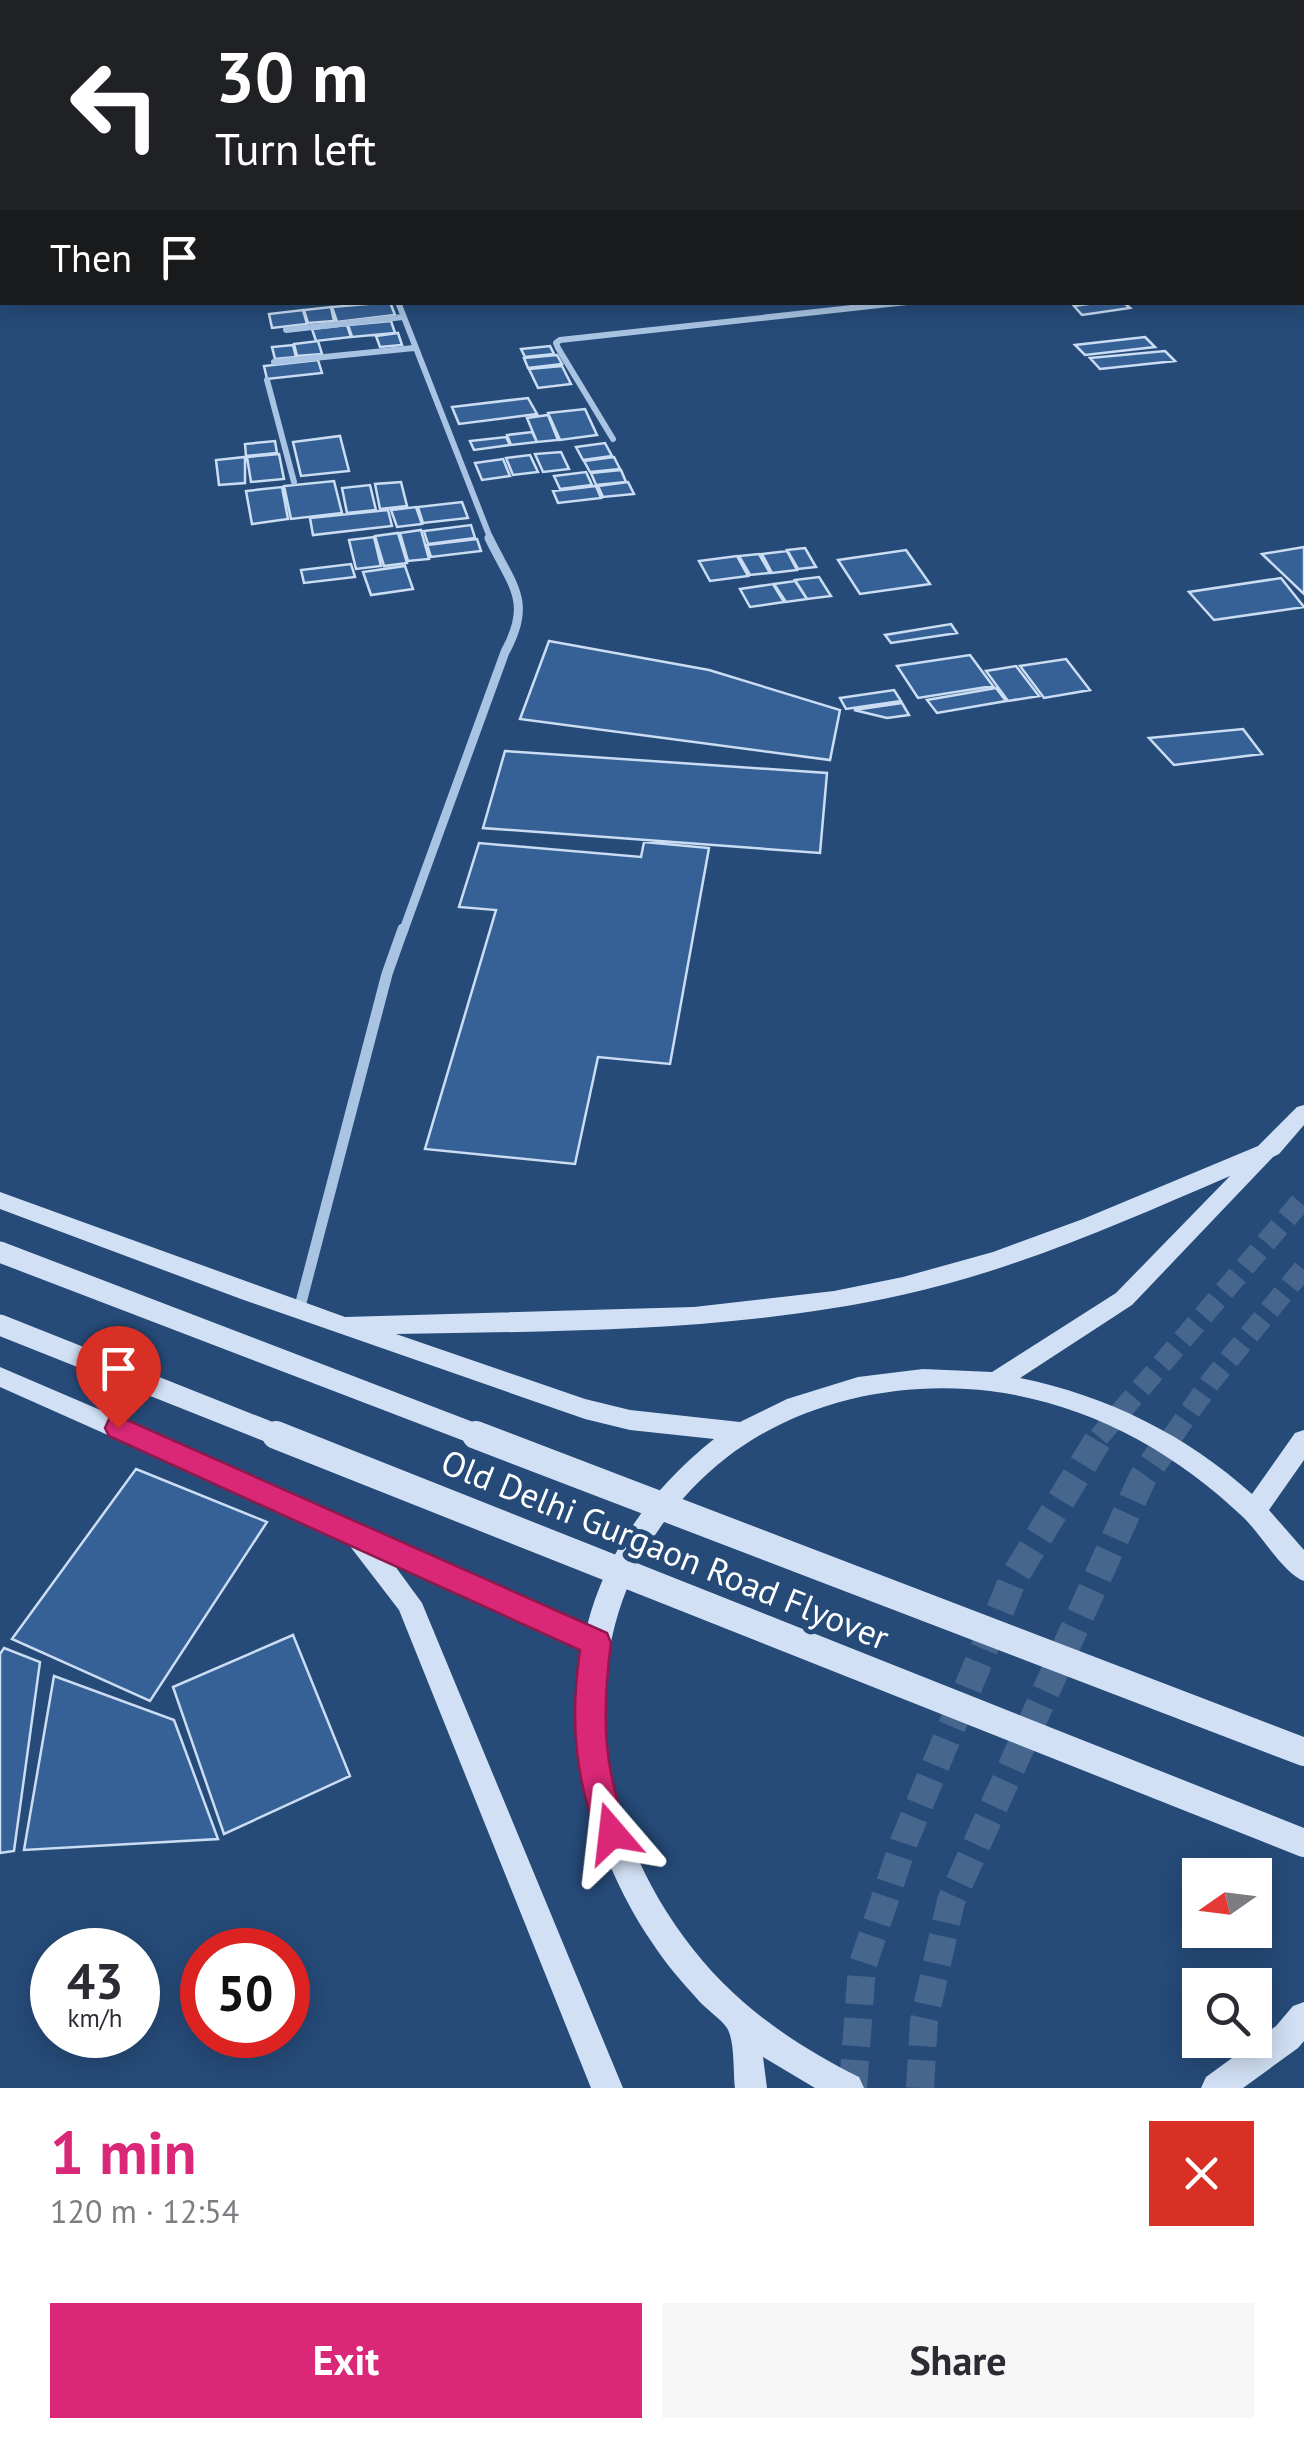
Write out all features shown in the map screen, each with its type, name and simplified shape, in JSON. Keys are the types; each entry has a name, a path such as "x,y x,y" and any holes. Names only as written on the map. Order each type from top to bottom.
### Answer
{"main road":[{"path":"994,1383 1124,1300 1304,1112"},
{"path":"343,1326 638,1321 741,1314 905,1286 1094,1224 1272,1149"},
{"path":"0,1200 343,1326 585,1408 630,1420 739,1432"},
{"name":"Old Delhi Gurgaon Road Flyover","path":"0,1252 1304,1752"},
{"name":"Old Delhi Gurgaon Road Flyover","path":"0,1325 1304,1843"},
{"path":"0,1377 596,1643"},
{"path":"848,2088 815,2074 743,2024 683,1963 638,1895 600,1802 587,1709 598,1622 629,1546 678,1482 739,1432 811,1398 890,1380 972,1379 1056,1394 1137,1426 1213,1474 1280,1536 1304,1570"},
{"path":"1254,1512 1304,1440"},
{"path":"353,1532 409,1603 607,2088"},
{"path":"1217,2088 1288,2037 1304,2017"},
{"path":"743,2024 751,2088"}],"street":[{"path":"299,1310 387,974 492,686 520,625 520,604 482,519 399,305"},
{"path":"613,439 558,348 556,343 560,340 881,305"},
{"path":"286,330 403,317"},
{"path":"274,362 414,348"},
{"path":"267,380 294,482"}],"building":[{"path":"391,305 395,315 337,322 332,307"},
{"path":"1126,305 1130,308 1082,315 1074,306"},
{"path":"331,307 334,321 308,323 304,310"},
{"path":"303,310 307,324 272,328 269,314"},
{"path":"391,321 395,333 352,337 348,325"},
{"path":"347,325 351,337 316,341 312,329"},
{"path":"398,333 402,345 380,347 376,336"},
{"path":"1145,337 1155,347 1085,355 1075,345"},
{"path":"318,341 322,354 297,356 294,344"},
{"path":"293,345 296,357 275,359 272,347"},
{"path":"550,346 554,354 525,357 521,349"},
{"path":"1165,351 1175,361 1100,369 1090,358"},
{"path":"557,355 562,364 528,368 524,358"},
{"path":"318,360 322,373 267,379 264,366"},
{"path":"562,366 571,384 538,388 529,369"},
{"path":"528,398 537,414 459,424 452,407"},
{"path":"585,409 597,435 560,440 548,413"},
{"path":"548,415 558,440 537,442 527,418"},
{"path":"532,432 537,442 511,445 507,435"},
{"path":"340,436 349,471 301,476 293,442"},
{"path":"506,437 510,445 474,450 470,441"},
{"path":"275,441 277,453 246,456 245,444"},
{"path":"605,443 612,456 583,460 576,447"},
{"path":"561,452 569,469 543,472 535,454"},
{"path":"279,454 284,479 251,482 247,457"},
{"path":"530,455 538,472 513,475 506,458"},
{"path":"245,457 245,483 219,485 216,460"},
{"path":"614,457 620,469 590,472 584,461"},
{"path":"503,459 510,476 482,480 475,463"},
{"path":"621,470 626,482 596,485 591,473"},
{"path":"586,472 592,485 560,489 554,476"},
{"path":"334,481 342,513 291,519 284,486"},
{"path":"401,482 407,506 380,509 375,484"},
{"path":"628,482 634,494 603,497 598,486"},
{"path":"370,485 376,510 347,513 342,488"},
{"path":"596,486 601,498 558,503 553,491"},
{"path":"282,487 288,519 252,524 246,491"},
{"path":"462,502 468,518 423,523 418,507"},
{"path":"416,507 422,524 397,527 391,510"},
{"path":"388,510 392,526 313,535 310,518"},
{"path":"471,525 475,538 428,544 424,531"},
{"path":"421,530 429,559 408,561 400,533"},
{"path":"398,533 407,563 384,566 375,536"},
{"path":"374,537 381,566 356,569 349,540"},
{"path":"477,539 481,551 431,557 427,545"},
{"path":"1304,547 1304,594 1262,554"},
{"path":"805,548 816,567 798,569 787,550"},
{"path":"906,550 930,584 860,594 838,560"},
{"path":"787,551 797,570 772,573 762,554"},
{"path":"759,554 770,573 750,575 739,556"},
{"path":"737,556 748,576 710,581 699,561"},
{"path":"351,564 355,577 304,583 301,570"},
{"path":"405,566 413,589 371,595 363,572"},
{"path":"819,577 831,596 807,599 795,580"},
{"path":"1281,578 1304,607 1214,620 1189,592"},
{"path":"795,581 807,599 786,602 774,584"},
{"path":"773,584 784,602 750,607 740,589"},
{"path":"951,624 957,633 891,643 885,635"},
{"path":"549,641 709,670 840,710 830,760 520,719"},
{"path":"970,655 993,686 918,698 897,666"},
{"path":"1066,659 1090,690 1044,698 1020,666"},
{"path":"1016,666 1039,696 1008,701 986,671"},
{"path":"996,688 1006,701 937,713 927,700"},
{"path":"894,690 901,701 846,709 840,698"},
{"path":"902,703 909,715 887,718 854,710"},
{"path":"1243,729 1262,754 1174,765 1149,738"},
{"path":"505,751 827,773 820,853 483,828"},
{"path":"644,842 709,848 670,1064 598,1057 575,1164 425,1149 496,910 459,907 479,843 641,857"},
{"path":"136,1469 267,1522 150,1701 12,1639"},
{"path":"293,1635 350,1776 224,1834 173,1687"},
{"path":"4,1648 40,1662 14,1851 0,1853 0,1654"},
{"path":"54,1676 174,1720 218,1839 24,1850"}],"tunnel":[{"path":"1099,1437 1304,1198"},
{"path":"1172,1437 1212,1380 1304,1268"},
{"path":"853,2088 862,1967 905,1839 1013,1579 1101,1435"},
{"path":"920,2088 924,2021 951,1901 1142,1479 1173,1435"}],"route":[{"path":"118,1428 596,1643 587,1709 600,1802 612,1833"}]}
